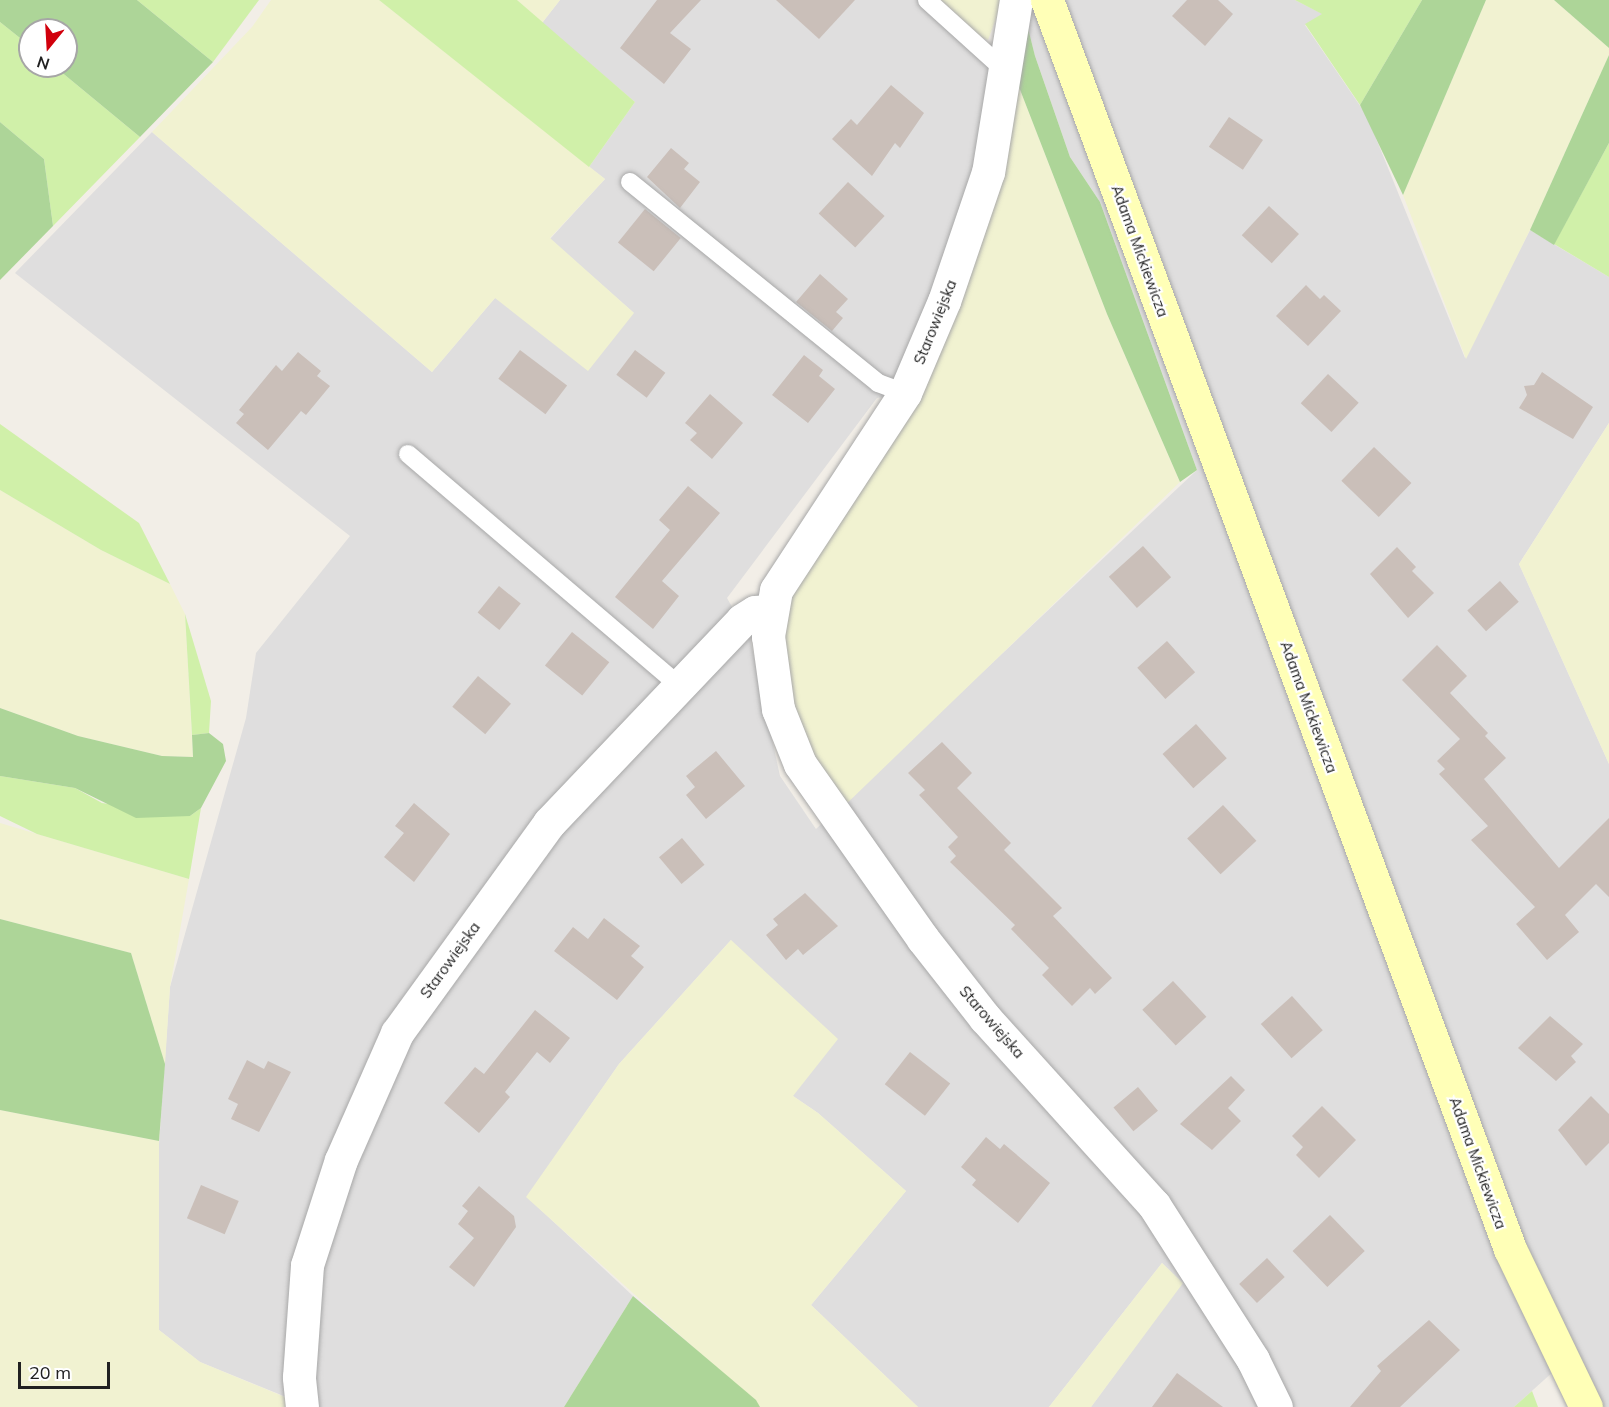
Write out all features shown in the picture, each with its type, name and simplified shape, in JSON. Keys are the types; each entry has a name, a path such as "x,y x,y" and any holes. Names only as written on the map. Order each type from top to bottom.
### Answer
{"street":[{"name":"Starowiejska","path":"1016,0 988,172 944,301 905,393 874,446 784,575 771,611 769,652 778,709 800,764 965,993 1154,1205 1252,1360 1276,1407"},
{"name":"Adama Mickiewicza","path":"1047,0 1509,1249 1587,1407"},
{"name":"Starowiejska","path":"302,1407 299,1377 306,1265 341,1160 398,1033 549,823 678,685 751,614 771,611"}],"lane":[{"path":"927,0 1003,69"},
{"path":"630,182 878,383 905,393"},
{"path":"408,454 678,685"}],"shaded area":[{"path":"560,0 929,0 1003,69 905,393 877,398 727,598 750,639 780,776 816,829 1197,470 1100,202 1070,157 1035,56 1021,0 1295,0 1323,14 1305,25 1367,116 1465,358 1530,230 1609,277 1609,423 1519,564 1609,764 1609,1407 1587,1407 1564,1362 1514,1407 1091,1407 1182,1283 1162,1263 1049,1407 918,1407 811,1305 906,1191 818,1113 793,1096 731,940 619,1064 527,1197 633,1296 564,1407 302,1407 301,1403 200,1362 159,1330 158,1159 170,987 246,718 256,653 350,536 15,273 152,132 432,372 495,298 634,313 550,239 605,179 589,167 635,102 542,23"}],"green space":[{"path":"0,0 137,0 213,62 140,137 69,78 78,78 78,18 18,18 18,36 0,22"},
{"path":"137,0 259,0 213,62"},
{"path":"271,0 379,0 605,179 550,238 634,313 588,371 495,298 432,372 152,132 252,27"},
{"path":"379,0 517,0 635,102 589,167"},
{"path":"517,0 560,0 542,23"},
{"path":"941,0 1003,0 988,40 981,37"},
{"path":"1295,0 1422,0 1360,105 1305,24 1322,14"},
{"path":"1422,0 1486,0 1403,195 1360,105"},
{"path":"1486,0 1554,0 1609,48 1609,55 1530,230 1466,359 1403,195"},
{"path":"1554,0 1609,0 1609,48"},
{"path":"1025,16 1035,56 1070,157 1100,202 1197,470 1180,482 1107,314 1014,74"},
{"path":"0,22 18,36 18,78 69,78 140,137 53,226 44,159 0,122"},
{"path":"1609,55 1609,143 1554,245 1530,230"},
{"path":"1014,74 1107,314 1180,482 839,811 808,763 777,671 785,597 881,454"},
{"path":"0,122 44,159 53,226 0,280"},
{"path":"1609,143 1609,277 1554,244"},
{"path":"1609,423 1609,764 1519,564"},
{"path":"0,424 139,523 170,584 101,550 0,490"},
{"path":"0,490 101,550 170,584 185,614 193,757 162,756 78,736 0,708"},
{"path":"185,614 211,701 209,733 192,735"},
{"path":"0,708 78,736 162,756 193,757 192,735 209,733 223,744 226,761 201,808 190,816 136,818 75,788 0,776"},
{"path":"0,776 75,788 102,803 190,816 201,808 189,879 37,834 0,816"},
{"path":"0,823 189,879 170,987 165,1064 131,953 0,919"},
{"path":"0,919 131,953 165,1064 159,1141 0,1110"},
{"path":"731,940 838,1039 793,1096 818,1113 906,1191 811,1305 918,1407 760,1407 526,1197 619,1064"},
{"path":"0,1110 159,1141 159,1330 200,1362 292,1400 293,1407 0,1407"},
{"path":"1162,1263 1183,1283 1091,1407 1049,1407"},
{"path":"633,1296 756,1400 760,1407 564,1407"},
{"path":"1532,1391 1538,1407 1514,1407"}],"building":[{"path":"657,0 701,0 670,33 691,49 664,84 620,48"},
{"path":"776,0 855,0 819,39"},
{"path":"1187,0 1218,0 1233,14 1205,46 1172,16"},
{"path":"891,85 924,113 900,148 895,143 872,176 832,139 851,119 857,125"},
{"path":"1229,117 1263,140 1243,170 1209,147"},
{"path":"671,148 689,163 684,169 700,182 680,208 647,177"},
{"path":"848,182 885,216 855,248 819,213"},
{"path":"1269,206 1299,234 1272,263 1242,235"},
{"path":"645,209 681,238 654,271 618,242"},
{"path":"820,274 848,299 836,312 843,318 832,331 796,302"},
{"path":"1306,285 1320,299 1324,295 1341,311 1308,346 1276,316"},
{"path":"520,350 567,386 545,414 498,379"},
{"path":"635,350 665,373 647,398 616,375"},
{"path":"298,352 321,371 317,376 330,386 306,415 301,411 268,450 236,423 244,414 239,410 276,365 282,371"},
{"path":"804,355 823,370 819,376 835,389 808,423 772,395"},
{"path":"1542,372 1593,407 1573,439 1519,408 1527,395 1524,386 1534,385"},
{"path":"1328,374 1359,403 1331,432 1301,403"},
{"path":"710,394 743,423 712,459 690,440 697,433 685,423"},
{"path":"1374,447 1411,483 1379,517 1341,481"},
{"path":"688,486 720,513 662,581 679,596 653,629 615,597 670,530 659,520"},
{"path":"1143,546 1171,577 1137,608 1109,577"},
{"path":"1397,547 1416,567 1412,571 1434,593 1408,618 1370,574"},
{"path":"1500,581 1519,602 1486,631 1467,610"},
{"path":"499,586 521,604 499,630 478,612"},
{"path":"572,632 609,662 582,696 545,665"},
{"path":"1167,641 1195,672 1165,699 1137,668"},
{"path":"1437,645 1467,676 1450,693 1488,733 1485,736 1506,758 1484,779 1559,868 1609,818 1609,897 1596,884 1565,915 1579,932 1547,960 1516,924 1535,907 1471,840 1488,826 1439,774 1445,769 1437,761 1460,739 1402,680"},
{"path":"478,676 511,704 485,734 452,707"},
{"path":"1196,724 1227,758 1193,788 1163,754"},
{"path":"942,742 972,773 957,788 1011,843 1004,850 1062,908 1053,916 1112,978 1095,994 1090,988 1072,1006 1042,975 1049,968 1011,929 1015,925 950,862 956,856 948,847 958,837 919,795 925,790 908,773"},
{"path":"716,751 745,786 706,819 686,795 695,787 686,776"},
{"path":"414,803 450,834 414,882 384,857 404,833 395,826"},
{"path":"1223,805 1256,841 1221,874 1187,838"},
{"path":"682,838 704,865 682,884 659,857"},
{"path":"805,893 838,926 803,955 798,949 786,960 766,935 778,925 773,919"},
{"path":"604,918 640,946 631,956 644,967 617,1000 554,951 573,927 588,939"},
{"path":"1173,981 1206,1017 1176,1045 1142,1010"},
{"path":"1292,996 1323,1030 1292,1058 1261,1024"},
{"path":"535,1010 570,1038 550,1063 537,1052 505,1092 510,1097 479,1133 444,1103 475,1067 484,1074"},
{"path":"1550,1016 1583,1044 1571,1056 1576,1062 1556,1081 1518,1048"},
{"path":"910,1052 950,1083 925,1116 885,1084"},
{"path":"247,1060 264,1069 268,1061 291,1072 259,1132 231,1119 238,1104 228,1099"},
{"path":"1231,1076 1245,1090 1228,1108 1241,1121 1212,1150 1180,1124"},
{"path":"1138,1087 1158,1111 1133,1131 1113,1108"},
{"path":"1591,1096 1609,1114 1609,1143 1586,1166 1558,1130"},
{"path":"1322,1106 1356,1140 1319,1178 1296,1155 1303,1147 1292,1136"},
{"path":"986,1137 1000,1149 1004,1144 1050,1183 1018,1223 972,1185 976,1180 961,1167"},
{"path":"201,1185 239,1201 225,1234 187,1218"},
{"path":"479,1186 514,1216 516,1227 474,1287 449,1267 474,1238 458,1224 468,1211 462,1206"},
{"path":"1330,1215 1365,1251 1327,1287 1293,1251"},
{"path":"1267,1258 1285,1277 1257,1303 1239,1284"},
{"path":"1429,1320 1460,1350 1400,1407 1350,1407 1381,1371 1377,1366"},
{"path":"1177,1373 1223,1407 1152,1407"}]}
